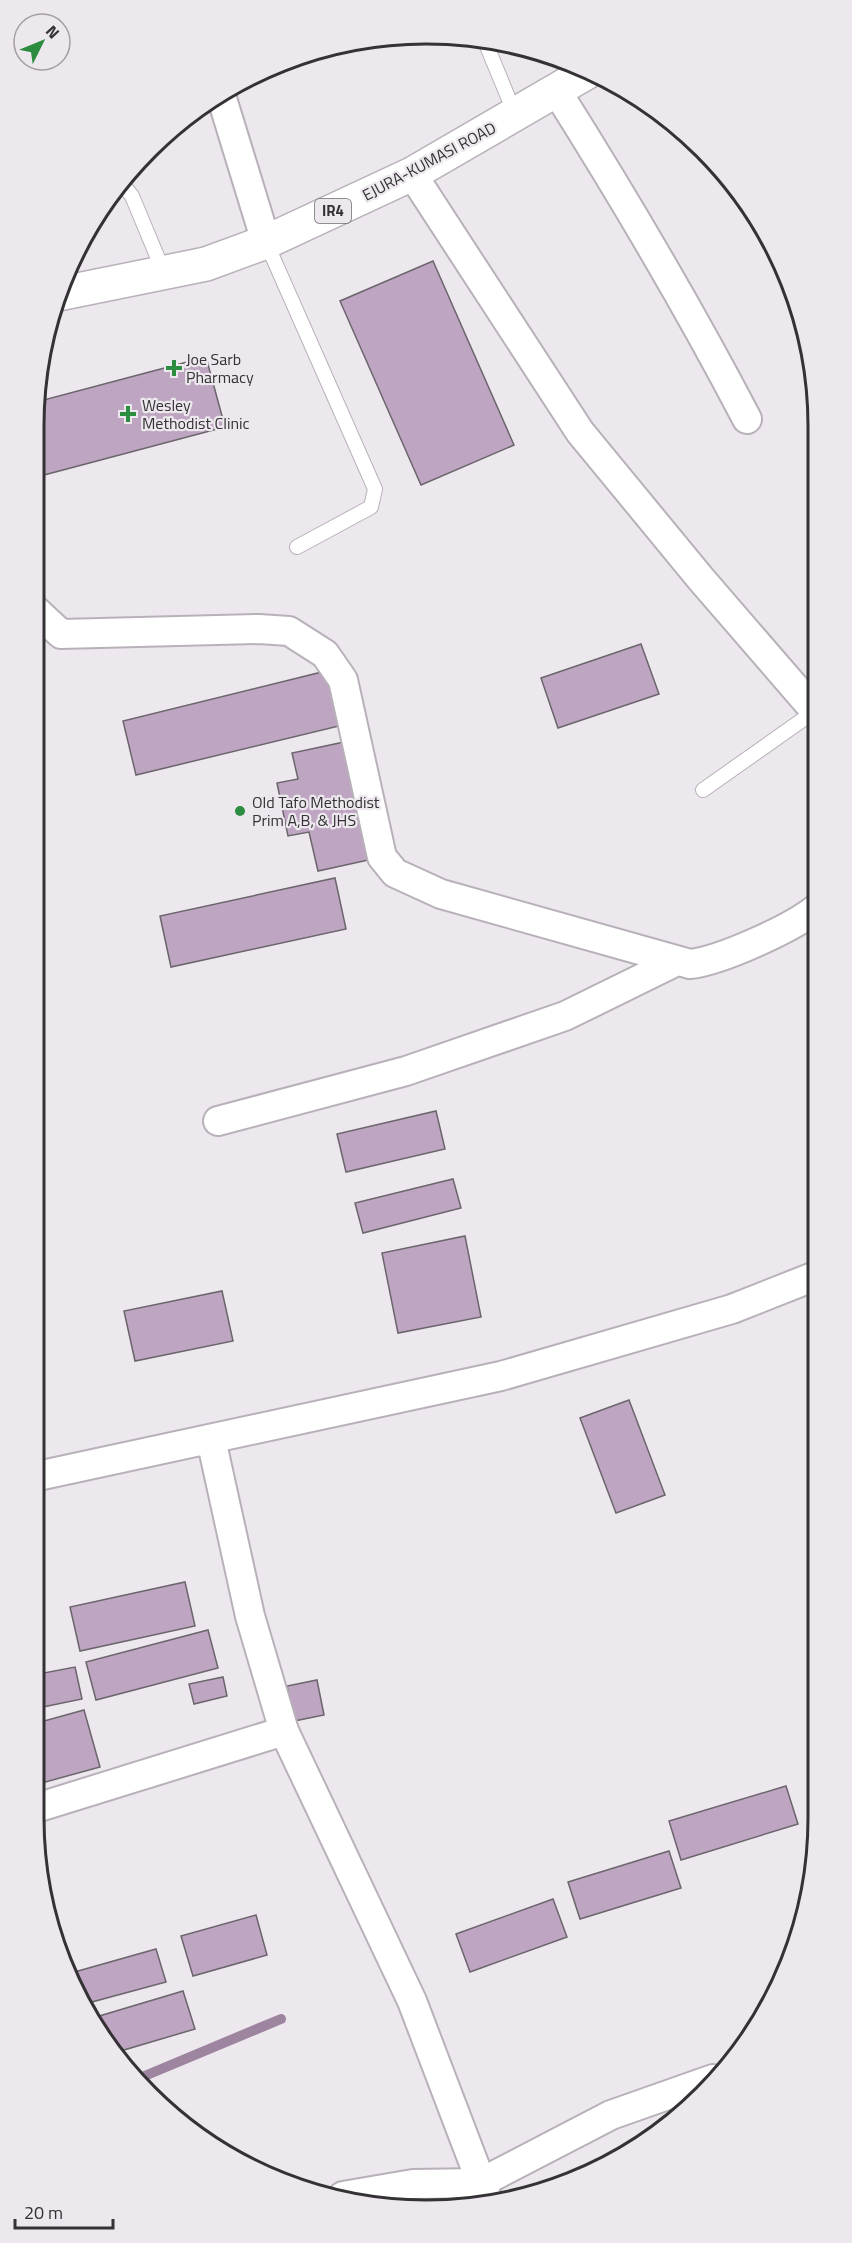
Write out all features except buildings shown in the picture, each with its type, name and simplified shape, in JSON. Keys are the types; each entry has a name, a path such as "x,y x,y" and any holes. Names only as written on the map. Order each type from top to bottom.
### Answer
{"main road":[{"name":"EJURA-KUMASI ROAD","path":"68,292 206,264 266,242 412,174 580,76"}],"street":[{"path":"556,90 637,219 702,332 747,419"},
{"path":"223,102 266,242"},
{"path":"412,174 580,432 701,579 808,702"},
{"path":"44,618 61,634 237,629 289,631 325,654 343,680 382,857 395,873 441,894 675,962 690,964 709,962 808,913"},
{"path":"218,1122 406,1071 565,1016 675,962"},
{"path":"44,1475 501,1376 732,1309 808,1279"},
{"path":"211,1439 250,1616 284,1731 343,1851 412,2001 484,2193"},
{"path":"44,1806 284,1731"},
{"path":"359,2193 413,2184 484,2193 611,2115 699,2084"}],"lane":[{"path":"488,49 515,114"},
{"path":"126,189 132,196 164,274"},
{"path":"266,242 375,489 370,507 297,547"},
{"path":"703,790 808,717"}],"waterway":[{"path":"145,2076 281,2019"}],"place":[{"name":"Joe Sarb Pharmacy","path":"174,368"},
{"name":"Wesley Methodist Clinic","path":"128,414"},
{"name":"Old Tafo Methodist Prim A,B, & JHS","path":"240,811"}]}
